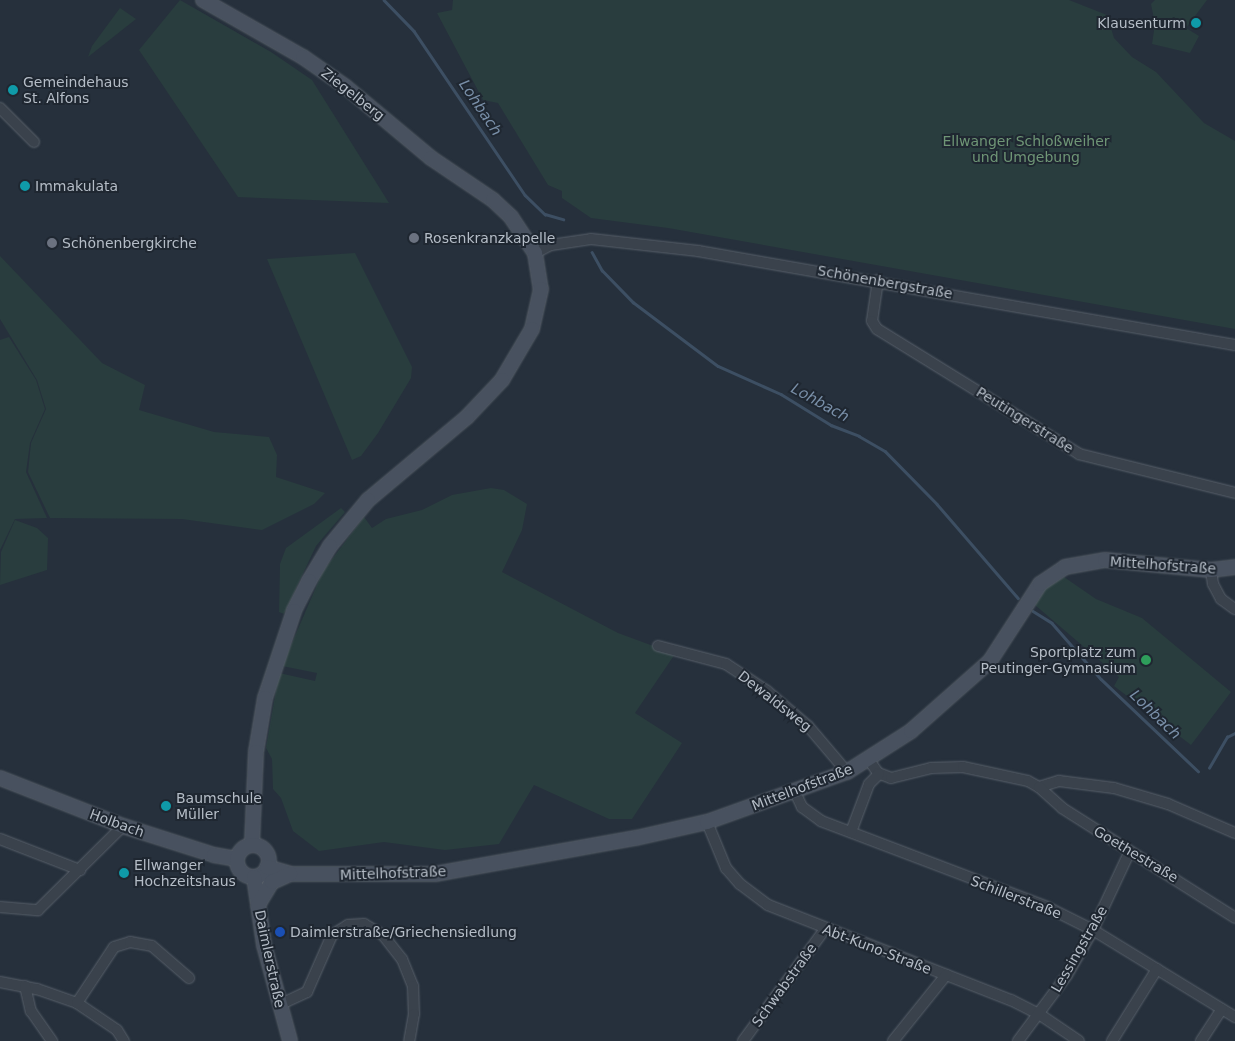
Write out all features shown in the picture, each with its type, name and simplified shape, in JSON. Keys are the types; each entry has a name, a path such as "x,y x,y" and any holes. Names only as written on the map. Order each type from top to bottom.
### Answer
{"main road":[{"name":"Ziegelberg","path":"203,0 303,57 346,86 430,158 494,200 511,217 535,253"},
{"path":"252,845 256,752 273,668 294,611 325,553 345,526 400,471 467,417 514,362 537,316 541,289 535,253"},
{"name":"Mittelhofstraße","path":"267,867 291,874 435,874 608,844 707,822 847,772 869,760 911,731 990,661 1049,575 1065,567 1105,560 1212,570 1235,567"},
{"name":"Holbach","path":"0,778 123,826 214,856 237,860"},
{"path":"252,845 266,852 267,867 254,876 242,872 237,860 243,849 252,845"},
{"name":"Mittelhofstraße","path":"258,905 272,882 291,874"},
{"name":"Daimlerstraße","path":"254,876 258,905 279,1004 290,1041"}],"street":[{"path":"0,108 34,142"},
{"name":"Schönenbergstraße","path":"535,253 551,245 591,239 698,251 878,280 1235,345"},
{"name":"Peutingerstraße","path":"878,280 872,321 877,329 1079,454 1235,493"},
{"path":"1212,570 1213,584 1221,599 1235,609"},
{"name":"Dewaldsweg","path":"658,646 726,664 767,691 808,726 847,772"},
{"path":"869,760 879,774 891,778 931,768 963,767 1028,781 1039,787 1059,781 1114,788 1168,804 1235,833"},
{"path":"850,832 869,784 879,774"},
{"name":"Goethestraße","path":"1039,787 1062,808 1235,918"},
{"name":"Schillerstraße","path":"795,792 810,814 850,832 1047,906 1093,930 1235,1017"},
{"name":"Abt-Kuno-Straße","path":"707,822 718,853 740,884 768,905 1039,1014 1079,1041"},
{"path":"0,907 38,910 123,826"},
{"path":"0,839 80,870"},
{"name":"Lessingstraße","path":"1018,1041 1039,1014 1093,930 1130,851"},
{"path":"279,1004 307,992 332,935 348,925 364,924 383,935 402,959 413,986 414,1014 409,1041"},
{"name":"Schwabstraße","path":"743,1041 825,929"},
{"path":"77,1003 114,947 130,942 152,946 189,978"},
{"path":"1112,1041 1157,969"},
{"path":"893,1041 946,975"},
{"path":"0,982 25,986 77,1003 117,1030 124,1041"},
{"path":"25,986 30,1011 52,1041"},
{"path":"1202,1041 1222,1009"}],"green space":[{"path":"180,0 271,52 312,80 389,203 238,197 139,50"},
{"name":"Ellwanger Schloßweiher und Umgebung","path":"453,0 1069,0 1107,15 1114,38 1132,57 1156,72 1204,123 1235,141 1235,329 668,228 591,218 562,198 562,191 548,185 498,103 483,100 437,13 452,10"},
{"path":"1155,0 1207,0 1186,28 1199,36 1190,53 1152,44 1155,24 1151,4"},
{"path":"120,8 136,19 88,57 92,46"},
{"path":"355,253 412,367 411,378 378,433 361,456 352,460 267,259"},
{"path":"0,256 102,363 145,385 139,410 214,432 269,437 277,455 276,477 325,493 314,504 262,530 182,519 50,518 28,472 31,443 46,409 37,380 0,319"},
{"path":"9,337 36,380 45,409 30,443 26,472 47,518 15,519 0,550 0,340"},
{"path":"491,488 504,490 527,504 522,530 502,572 618,633 675,654 635,713 682,743 632,819 609,819 534,785 499,844 445,850 384,842 319,851 293,831 281,798 273,789 272,759 266,748 279,673 315,681 317,673 282,666 323,571 364,517 372,528 386,519 422,510 452,495"},
{"path":"341,508 345,512 316,546 284,614 279,612 280,564 286,548"},
{"path":"15,520 37,528 48,538 47,570 0,585 1,552"},
{"name":"Sportplatz zum Peutinger-Gymnasium","path":"1064,577 1096,599 1142,618 1231,692 1191,745 1114,686 1119,677 1035,605 1045,588"}],"waterway":[{"name":"Lohbach","path":"384,0 414,31 525,195 545,214 563,219"},
{"name":"Lohbach","path":"592,252 602,270 633,302 718,366 781,394 831,425 859,436 885,451 937,504 1018,598"},
{"name":"Lohbach","path":"1033,611 1052,623 1101,679 1198,771"},
{"name":"Lohbach","path":"1209,768 1227,737 1235,733"}],"place":[{"name":"Klausenturm","path":"1196,23"},
{"name":"Gemeindehaus St. Alfons","path":"13,90"},
{"name":"Immakulata","path":"25,186"},
{"name":"Rosenkranzkapelle","path":"414,238"},
{"name":"Schönenbergkirche","path":"52,243"},
{"name":"Sportplatz zum Peutinger-Gymnasium","path":"1146,660"},
{"name":"Baumschule Müller","path":"166,806"},
{"name":"Ellwanger Hochzeitshaus","path":"124,873"},
{"name":"Daimlerstraße/Griechensiedlung","path":"280,932"}]}
